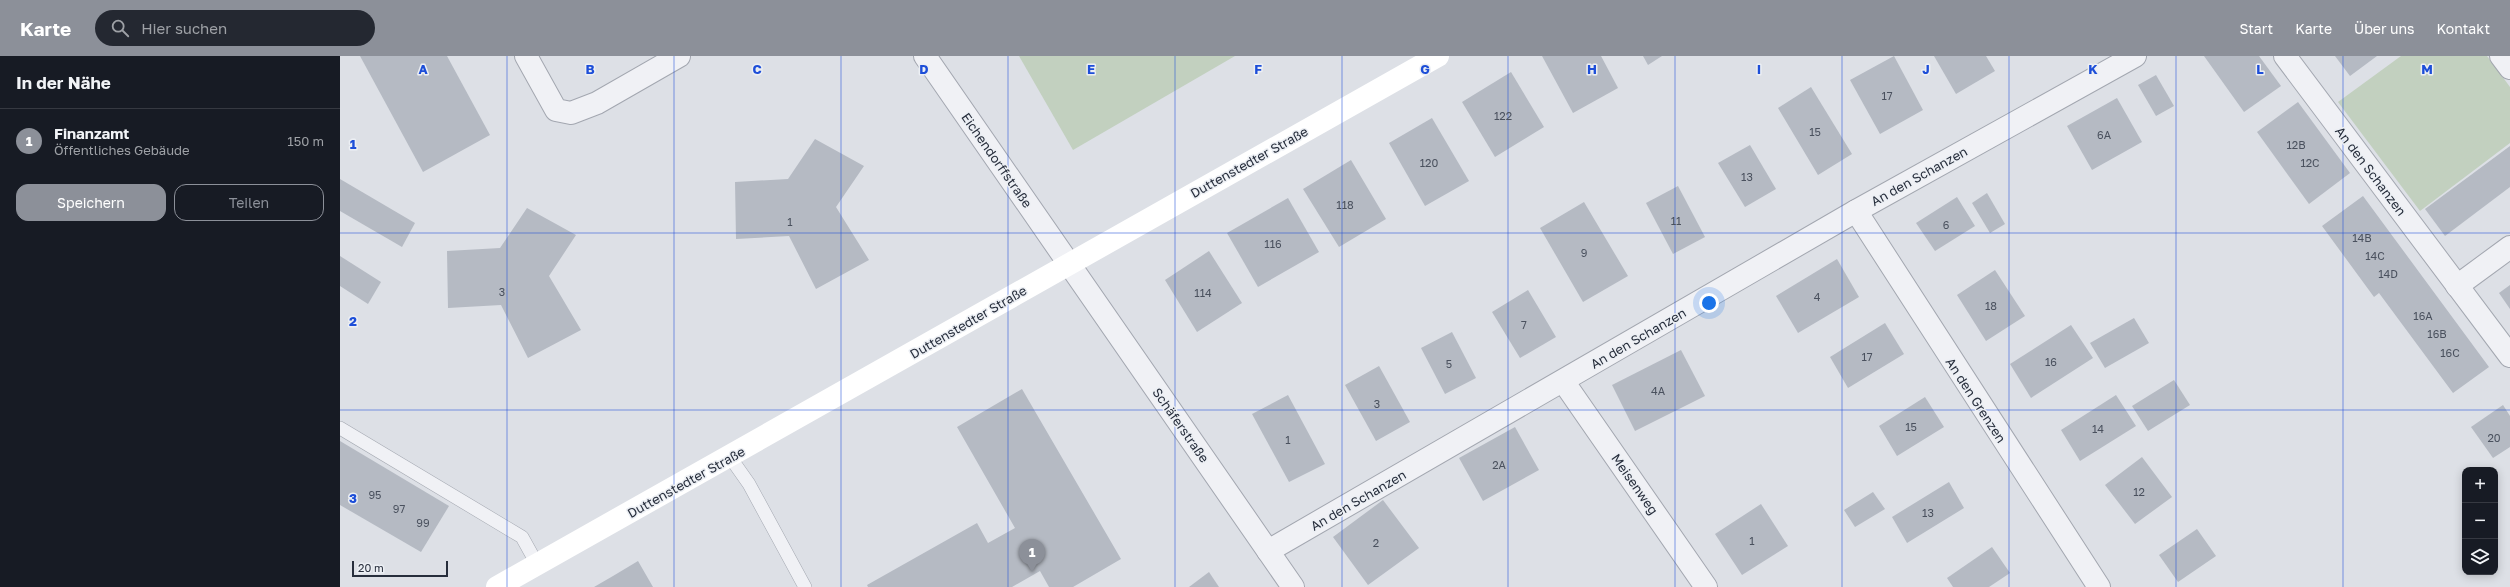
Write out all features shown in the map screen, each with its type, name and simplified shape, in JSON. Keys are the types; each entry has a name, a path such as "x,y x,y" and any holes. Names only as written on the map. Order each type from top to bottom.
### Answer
{"street":[{"path":"526,56 556,110 571,113 597,103 679,56"},
{"name":"Eichendorffstraße","path":"925,56 1069,264"},
{"name":"Duttenstedter Straße","path":"497,587 730,457 1438,56"},
{"name":"An den Schanzen","path":"1268,551 1856,211 2135,56"},
{"name":"An den Schanzen","path":"2284,56 2510,356"},
{"path":"2501,56 2510,68"},
{"name":"An den Grenzen","path":"1856,211 2099,587"},
{"path":"2457,286 2510,247"},
{"name":"Schäferstraße","path":"1069,264 1293,587"},
{"name":"Meisenweg","path":"1563,381 1706,587"}],"lane":[{"path":"340,428 522,537 538,564"},
{"path":"730,457 748,484 805,587"}],"green space":[{"path":"1019,56 1235,56 1073,150"},
{"path":"2401,56 2487,56 2510,87 2510,143 2420,211 2338,102"}],"building":[{"path":"360,56 447,56 490,135 423,172"},
{"path":"1542,56 1601,56 1618,88 1573,113"},
{"path":"1643,56 1662,56 1648,65"},
{"path":"1894,56 1923,110 1880,134 1850,80"},
{"path":"1934,56 1986,56 1995,71 1956,94"},
{"path":"2204,56 2259,56 2281,86 2244,112"},
{"path":"2335,56 2377,56 2350,76"},
{"path":"1511,72 1544,127 1495,157 1462,102"},
{"path":"2156,75 2174,106 2156,116 2138,85"},
{"path":"1811,87 1852,154 1818,175 1778,108"},
{"path":"2117,98 2142,142 2092,170 2067,126"},
{"path":"2298,102 2350,173 2309,204 2257,132"},
{"path":"1432,118 1469,181 1425,206 1389,143"},
{"path":"815,139 864,166 836,207 869,260 816,289 789,236 736,239 735,182 788,179"},
{"path":"1750,145 1776,189 1745,207 1718,163"},
{"path":"2510,146 2510,187 2445,236 2425,209"},
{"path":"1351,160 1386,219 1339,247 1303,189"},
{"path":"340,179 415,223 402,247 340,211"},
{"path":"1678,186 1705,237 1673,254 1646,203"},
{"path":"1987,193 2005,224 1990,233 1972,203"},
{"path":"2363,196 2489,367 2453,393 2379,293 2374,297 2322,226"},
{"path":"1957,197 1975,226 1935,251 1916,223"},
{"path":"1288,198 1319,252 1258,287 1227,233"},
{"path":"1584,202 1628,276 1583,302 1540,228"},
{"path":"527,208 576,235 549,276 581,330 528,358 501,305 448,308 447,251 500,248"},
{"path":"1209,251 1242,303 1197,332 1165,280"},
{"path":"340,256 381,282 368,304 340,286"},
{"path":"1837,259 1859,297 1798,333 1776,296"},
{"path":"1995,270 2025,316 1986,341 1957,295"},
{"path":"2510,285 2510,309 2499,293"},
{"path":"1528,290 1556,337 1520,358 1492,312"},
{"path":"2134,318 2149,343 2105,368 2090,343"},
{"path":"1885,323 1904,354 1848,388 1830,357"},
{"path":"2071,325 2093,358 2031,398 2010,364"},
{"path":"1452,332 1476,378 1445,394 1421,348"},
{"path":"1681,350 1705,396 1635,431 1612,385"},
{"path":"1379,366 1410,422 1376,441 1345,385"},
{"path":"2174,380 2190,405 2148,431 2132,406"},
{"path":"1022,389 1121,559 1073,587 1049,587 1040,571 1012,587 868,587 867,585 977,523 988,543 1015,528 957,427"},
{"path":"1288,395 1325,464 1289,482 1252,414"},
{"path":"2116,395 2136,426 2080,461 2061,430"},
{"path":"1925,397 1944,427 1897,456 1879,426"},
{"path":"2503,405 2510,416 2510,447 2493,458 2471,427"},
{"path":"1515,427 1539,470 1483,501 1459,458"},
{"path":"340,441 449,506 421,552 340,505"},
{"path":"2142,457 2172,497 2135,524 2105,485"},
{"path":"1949,482 1964,508 1907,543 1892,517"},
{"path":"1873,492 1885,509 1855,527 1844,510"},
{"path":"1383,500 1419,548 1368,585 1333,537"},
{"path":"1761,504 1788,546 1742,575 1715,534"},
{"path":"2197,529 2216,556 2178,582 2159,555"},
{"path":"1992,547 2010,573 1989,587 1953,587 1947,578"},
{"path":"638,561 653,587 594,587 613,576"},
{"path":"1209,572 1219,587 1189,587"}],"place":[{"name":"Finanzamt","path":"1032,572"}]}
